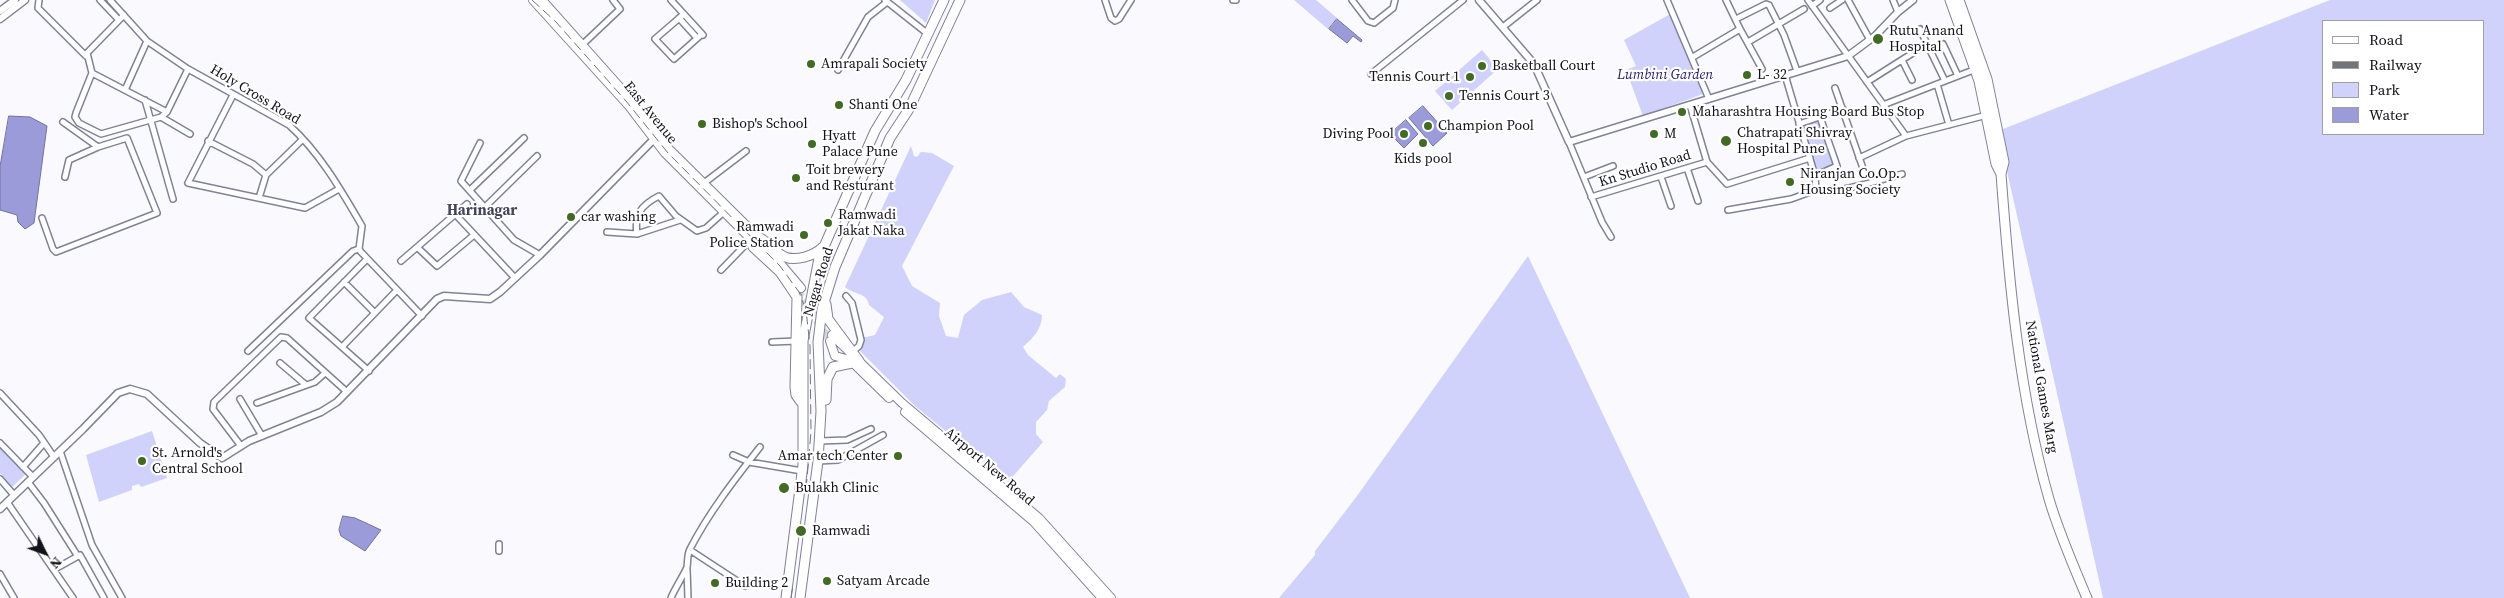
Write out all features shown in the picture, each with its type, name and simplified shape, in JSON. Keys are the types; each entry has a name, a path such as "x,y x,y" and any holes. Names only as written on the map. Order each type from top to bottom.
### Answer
{"main road":[{"name":"East Avenue","path":"534,0 656,137 726,210 754,236 799,289"},
{"name":"East Avenue","path":"542,0 633,102 656,137 704,183 726,210"},
{"name":"Nagar Road","path":"800,341 809,297 824,246 875,131 914,64 944,0"},
{"name":"Nagar Road","path":"800,598 820,441 821,416 818,342 820,318 827,291 835,267 890,138 928,71 960,0"},
{"name":"National Games Marg","path":"1950,0 1980,68"},
{"name":"National Games Marg","path":"1959,0 1980,68 1990,114 1996,164 2001,174 2010,281 2029,409 2049,498 2060,535 2087,598"},
{"path":"914,64 919,71 928,71"},
{"path":"908,75 917,75 922,82"},
{"path":"754,236 786,259 795,259 814,254 824,246"},
{"path":"754,236 753,247 780,272 797,296 800,341 796,395 802,402 802,471 786,598"},
{"path":"827,291 826,311 828,319 852,352 856,362"},
{"path":"831,338 856,362"},
{"path":"821,416 825,404 829,374 836,365 856,362"},
{"name":"Airport New Road","path":"856,362 1039,518 1111,598"},
{"name":"Airport New Road","path":"856,362 910,417 1034,522 1102,598"}],"street":[{"path":"0,19 15,0"},
{"path":"0,11 25,0"},
{"path":"39,0 38,8 86,56 92,73 75,117 79,123 101,134 161,117 167,112 188,69"},
{"path":"100,0 119,20"},
{"name":"Holy Cross Road","path":"110,0 147,42 188,69 289,125 304,139 340,188 362,226 363,232 359,249"},
{"path":"582,44 620,9 613,0"},
{"path":"1105,0 1110,18 1115,21 1119,19 1131,0"},
{"path":"1352,0 1368,21 1374,23 1393,8 1395,0"},
{"path":"1371,74 1463,0"},
{"path":"1479,0 1534,64 1611,237"},
{"path":"1526,0 1530,6"},
{"path":"1503,27 1537,0"},
{"path":"1667,0 1709,99"},
{"path":"1726,0 1762,69"},
{"path":"1808,0 1906,136"},
{"path":"1812,6 1820,0"},
{"path":"1830,8 1842,0"},
{"path":"1848,0 1870,40"},
{"path":"1893,0 1898,12"},
{"path":"1569,142 1848,56 1870,40 1898,12 1914,0"},
{"path":"838,70 868,17 886,1 928,34"},
{"path":"673,2 697,38"},
{"path":"1736,19 1766,4 1771,8 1797,71"},
{"path":"1748,42 1804,10"},
{"path":"86,56 124,15"},
{"path":"682,16 702,34 674,59 655,39 682,16"},
{"path":"1692,57 1740,29"},
{"path":"1920,29 1945,81"},
{"path":"125,90 147,42"},
{"path":"1867,82 1927,44"},
{"path":"1943,44 1958,76"},
{"path":"1902,60 1912,80"},
{"path":"1883,105 1980,68"},
{"path":"92,73 167,112"},
{"path":"1784,75 1810,158 1815,176 1816,190"},
{"path":"1937,84 1949,125"},
{"path":"1835,88 1866,177"},
{"path":"233,95 188,182 305,208 340,188"},
{"path":"145,100 173,199"},
{"path":"1690,105 1707,162"},
{"path":"1799,124 1842,109"},
{"path":"1859,158 1906,136 1990,114"},
{"path":"161,117 190,134"},
{"path":"1815,176 1837,166 1820,117"},
{"path":"63,122 98,147"},
{"path":"42,218 53,249 56,252 157,212 129,141 124,137 69,160 65,177"},
{"path":"0,509 113,396 124,390 147,394 219,458 226,457 241,446 262,436 321,412 347,392 369,371 440,297 490,299 540,255 656,137"},
{"path":"470,190 524,138"},
{"path":"259,198 266,176 304,139"},
{"path":"208,142 252,164 266,176"},
{"path":"480,143 460,179 514,240 540,255"},
{"path":"704,183 746,151"},
{"path":"484,208 537,156"},
{"name":"Kn Studio Road","path":"1592,197 1707,162 1727,184 1810,158"},
{"path":"1584,177 1613,166"},
{"path":"1687,168 1698,201"},
{"path":"1728,210 1792,198 1816,190 1820,192 1835,192 1902,174"},
{"path":"1661,177 1671,206"},
{"path":"637,234 635,221 637,213 659,196 680,220 692,229 701,231 726,210"},
{"path":"401,261 467,204"},
{"path":"456,215 515,278"},
{"path":"607,232 637,234 680,220"},
{"path":"418,248 437,266 474,234"},
{"path":"721,270 754,236"},
{"path":"248,350 353,251 359,249 422,316"},
{"path":"367,259 309,318 369,371"},
{"path":"344,282 376,313"},
{"path":"342,347 397,290"},
{"path":"846,296 852,303 861,340 859,346 852,352"},
{"path":"241,446 213,409 214,402 278,339 286,338 347,392"},
{"path":"772,342 800,341"},
{"path":"280,363 306,385"},
{"path":"257,403 319,380 325,373"},
{"path":"0,393 39,435 54,457"},
{"path":"240,399 262,436"},
{"path":"820,441 847,440 871,429"},
{"path":"818,461 838,460 883,435"},
{"path":"0,443 23,467 77,555 83,558 104,598"},
{"path":"23,467 44,444"},
{"path":"688,598 687,569 690,550 716,506 760,447"},
{"path":"60,451 92,545 122,598"},
{"path":"734,455 749,462 802,471"},
{"path":"0,479 14,495"},
{"path":"7,502 55,569 73,598"},
{"path":"499,544 499,551"},
{"path":"690,550 745,586"},
{"path":"55,569 77,555"},
{"path":"671,598 681,575 687,569"},
{"path":"0,574 14,598"}],"green space":[{"path":"900,0 935,0 926,23"},
{"path":"1294,0 1316,0 1337,18 1328,29"},
{"path":"2330,0 2504,0 2504,598 2103,598 1998,131"},
{"name":"Lumbini Garden","path":"1672,13 1703,94 1643,116 1626,70 1636,66 1624,40"},
{"path":"1482,50 1498,69 1452,110 1435,91"},
{"path":"1820,117 1837,166 1815,176 1799,124"},
{"path":"911,146 914,156 917,157 921,152 932,153 954,166 902,266 912,286 940,303 939,316 946,336 958,338 964,315 982,300 1011,292 1024,307 1042,315 1039,329 1023,347 1028,355 1056,378 1060,374 1066,379 1065,387 1049,401 1047,410 1036,422 1036,434 1043,442 1008,482 915,406 859,350 862,338 875,335 884,317 869,305 866,298 845,287"},
{"path":"1528,256 1690,598 1279,598 1315,555 1315,551 1357,496"},
{"path":"152,431 167,478 141,487 139,484 132,486 132,490 99,502 86,455"},
{"path":"0,446 27,473 12,487 0,473"}],"water":[{"path":"1337,19 1362,40 1361,42 1353,36 1347,43 1329,29"},
{"name":"Champion Pool","path":"1423,106 1447,133 1433,146 1409,118"},
{"path":"9,116 30,117 47,126 34,223 25,229 18,222 17,215 0,210 0,167"},
{"name":"Diving Pool","path":"1406,120 1418,134 1404,148 1390,134"},
{"path":"343,516 355,518 381,530 365,551 341,536 339,530"}],"tunnel":[{"path":"797,290 830,341"}],"railway":[{"path":"532,0 556,22 626,101 668,153 780,266 799,292 806,310 810,346 811,432 806,490"},
{"path":"791,598 793,585"}],"place":[{"name":"Rutu Anand Hospital","path":"1878,39"},
{"name":"Amrapali Society","path":"811,64"},
{"name":"Basketball Court","path":"1482,66"},
{"name":"L- 32","path":"1747,75"},
{"name":"Tennis Court 1","path":"1470,77"},
{"name":"Tennis Court 3","path":"1449,96"},
{"name":"Shanti One","path":"839,105"},
{"name":"Maharashtra Housing Board Bus Stop","path":"1682,112"},
{"name":"Bishop's School","path":"702,124"},
{"name":"Champion Pool","path":"1428,126"},
{"name":"Diving Pool","path":"1404,134"},
{"name":"M","path":"1654,134"},
{"name":"Chatrapati Shivray Hospital Pune","path":"1726,141"},
{"name":"Kids pool","path":"1423,143"},
{"name":"Hyatt Palace Pune","path":"812,144"},
{"name":"Toit brewery and Resturant","path":"796,178"},
{"name":"Niranjan Co.Op. Housing Society","path":"1790,182"},
{"name":"car washing","path":"571,217"},
{"name":"Ramwadi Jakat Naka","path":"828,223"},
{"name":"Ramwadi Police Station","path":"804,235"},
{"name":"Amar tech Center","path":"898,456"},
{"name":"St. Arnold's Central School","path":"142,461"},
{"name":"Bulakh Clinic","path":"784,488"},
{"name":"Ramwadi","path":"801,531"},
{"name":"Satyam Arcade","path":"827,581"},
{"name":"Building 2","path":"715,583"}],"district":[{"name":"Harinagar","path":"482,211"}]}
